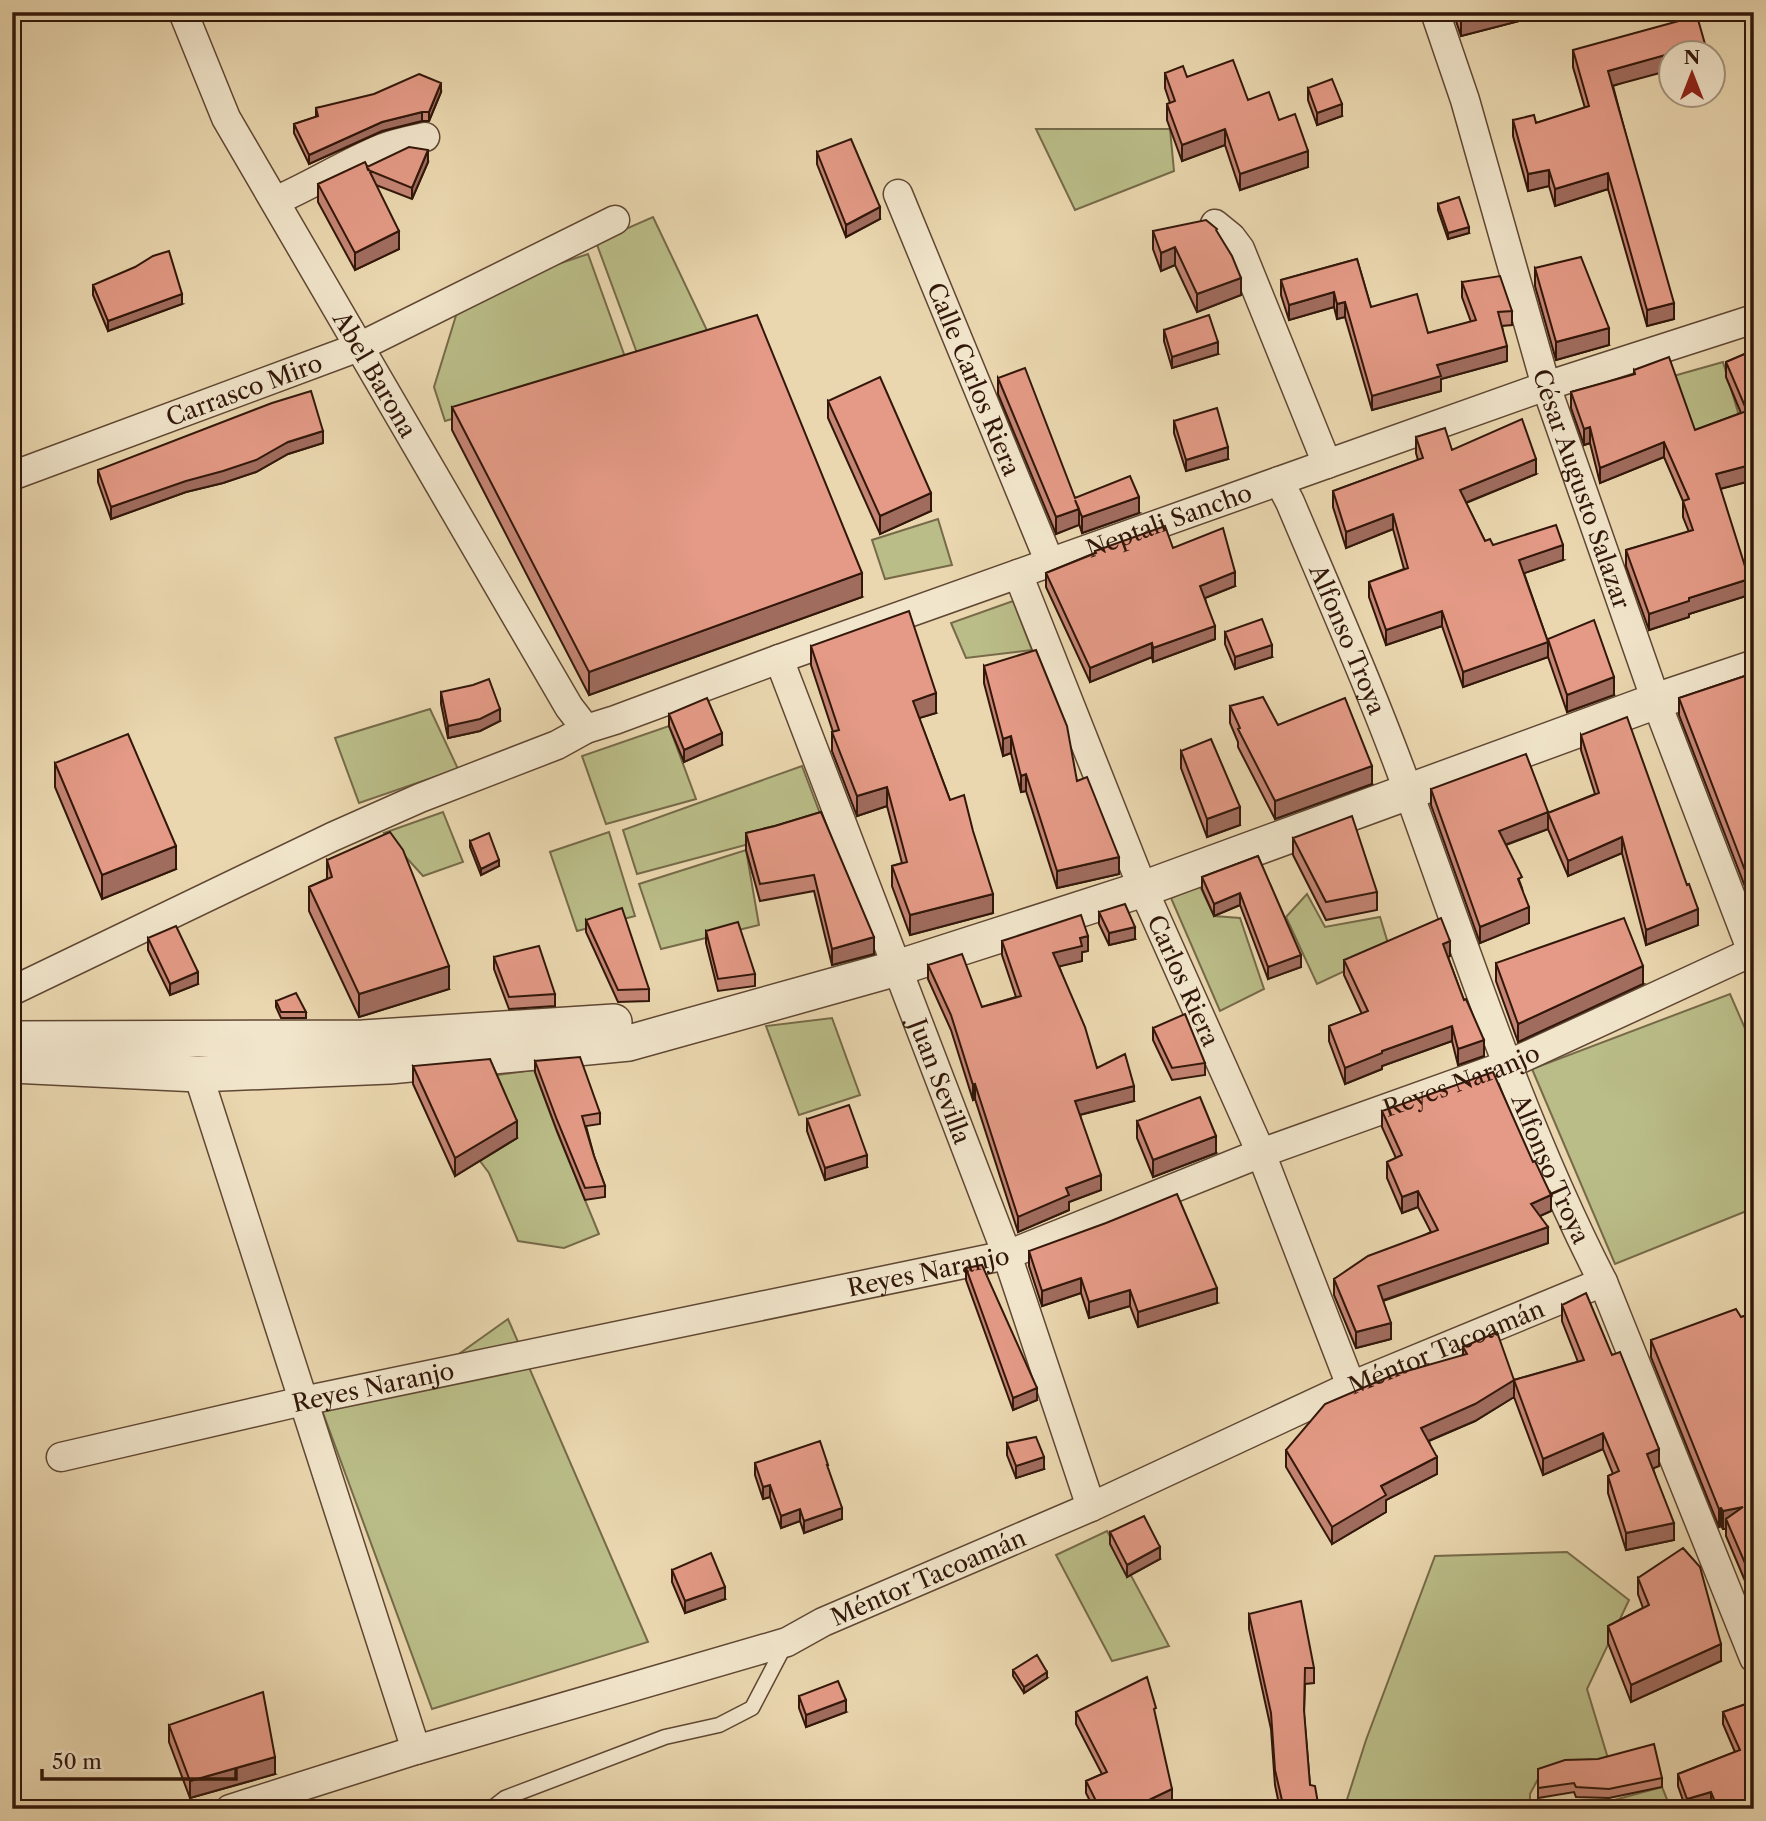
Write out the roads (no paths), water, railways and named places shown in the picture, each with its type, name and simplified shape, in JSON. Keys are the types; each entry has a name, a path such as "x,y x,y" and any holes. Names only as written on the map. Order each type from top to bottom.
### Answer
{"street":[{"name":"Abel Barona","path":"183,12 226,118 569,707 586,729"},
{"name":"César Augusto Salazar","path":"1436,12 1465,100 1546,386 1656,701 1753,953"},
{"path":"275,201 386,146 425,137"},
{"name":"Calle Carlos Riera","path":"898,194 1050,563"},
{"name":"Carrasco Miro","path":"17,474 359,346 615,220"},
{"path":"1215,224 1231,237 1240,249 1327,464"},
{"name":"Neptali Sancho","path":"14,986 332,837 420,798 557,745 586,729 1546,386 1754,320"},
{"name":"Alfonso Troya","path":"1279,481 1361,670 1409,792 1507,1065 1580,1237 1603,1282 1754,1658"},
{"name":"Carlos Riera","path":"1018,574 1143,889 1261,1153 1350,1387"},
{"name":"Juan Sevilla","path":"779,659 1007,1255 1090,1507"},
{"path":"12,1065 198,1074 389,1066 629,1043 897,968 1143,889 1656,701 1754,668"},
{"name":"Reyes Naranjo","path":"61,1457 303,1401 1007,1255 1261,1153 1507,1065 1753,953"},
{"path":"12,1039 363,1038 526,1026 719,1017"},
{"path":"198,1074 416,1751"},
{"name":"Méntor Tacoamán","path":"230,1809 416,1751 787,1642 823,1622 1090,1507 1350,1387 1603,1282"}],"lane":[{"path":"491,1809 505,1798 665,1737 719,1725 752,1708 787,1642"}]}
